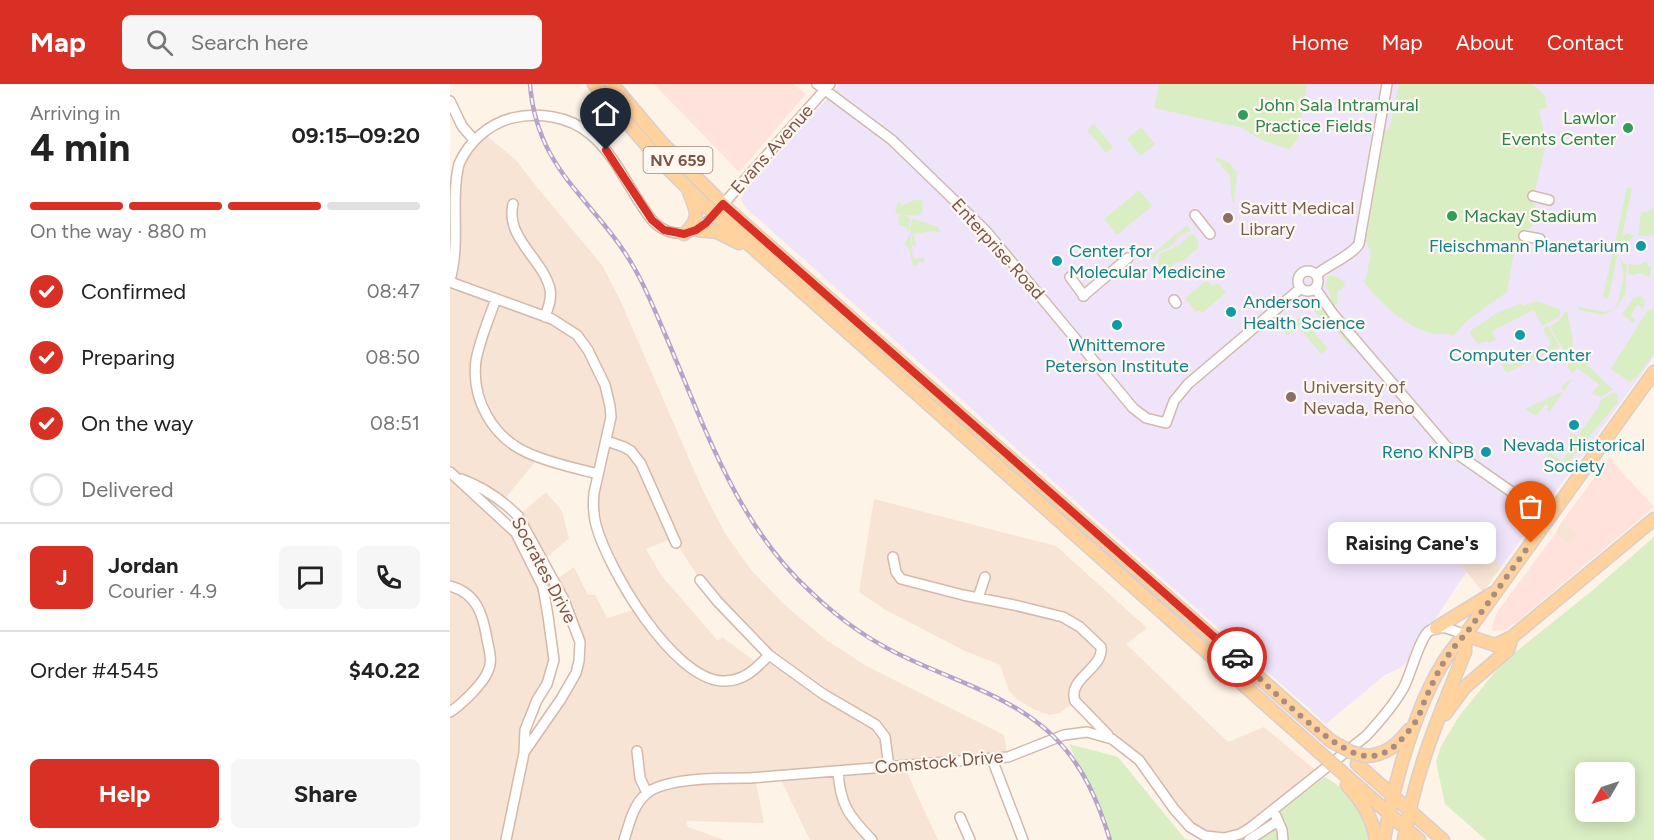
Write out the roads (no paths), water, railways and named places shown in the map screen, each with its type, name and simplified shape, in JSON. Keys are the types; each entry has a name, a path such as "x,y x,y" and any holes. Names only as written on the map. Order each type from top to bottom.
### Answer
{"main road":[{"name":"NV 659","path":"594,84 647,146 687,188 719,209 1331,741 1361,760 1393,796 1443,840"},
{"name":"NV 659","path":"612,84 763,257 1319,752 1342,776 1389,814 1405,834 1419,840"},
{"path":"687,188 697,212 690,232 724,234 763,257"},
{"path":"1384,840 1393,796 1417,719 1446,658 1454,645 1465,635 1654,372"},
{"path":"1465,635 1495,645 1512,637 1654,519"},
{"path":"1436,628 1496,591"},
{"path":"1405,834 1418,777 1465,652 1465,635"},
{"path":"1434,730 1465,687 1508,650 1512,637"},
{"path":"1361,760 1394,747 1417,719"},
{"path":"1342,776 1372,821 1376,840"}],"street":[{"path":"1316,275 1353,251 1361,240 1387,84"},
{"name":"Evans Avenue","path":"719,209 824,86"},
{"name":"Enterprise Road","path":"824,86 892,140 986,231 1133,408 1146,418 1166,423 1174,401 1182,389 1301,288"},
{"path":"450,101 462,126 474,140"},
{"path":"719,209 706,223 690,232 664,230 652,220 606,150 590,134 573,123 544,115 515,117 496,124 474,140 458,164 452,186 455,258 450,281 569,328 588,350 608,395 610,417 593,504 596,526 603,546 632,601 658,635 691,667 714,680 730,680 747,675 769,655"},
{"path":"1533,196 1549,200"},
{"path":"513,204 511,216 515,230 549,289 550,304 545,317"},
{"path":"1195,215 1210,234"},
{"path":"1524,236 1540,239"},
{"path":"1070,277 1084,296 1128,258"},
{"path":"1310,271 1316,275 1318,283 1315,288 1307,290 1301,288 1298,280 1301,274 1310,271"},
{"path":"1315,288 1333,314 1446,446 1549,518"},
{"path":"496,298 478,349 475,373 478,396 487,417 501,435 520,449 539,457 598,474"},
{"path":"607,441 624,447 641,464 676,543"},
{"name":"Socrates Drive","path":"452,478 481,486 508,505 518,516 564,600 580,642 579,662 569,687 524,753"},
{"name":"Socrates Drive","path":"452,478 516,533 543,587 554,660 547,684 537,700 525,730 524,753 506,840"},
{"path":"893,557 896,572 901,579 1063,617 1080,627 1101,647 1101,656 1076,687 1073,697 1112,739"},
{"path":"978,598 985,577"},
{"path":"700,580 769,655 823,694 876,725 885,737 889,767"},
{"path":"450,586 470,596 481,610 491,658 489,671 485,677 461,704 450,712"},
{"path":"1436,628 1446,628 1465,635"},
{"name":"Comstock Drive","path":"647,793 664,785 678,783 1008,757 1064,735 1075,732 1093,733 1112,739 1139,760 1188,825 1205,836 1233,837 1250,828 1366,736 1397,699 1425,635 1436,628"},
{"path":"624,840 638,804 647,793 640,778 637,751"},
{"path":"992,759 1023,840"},
{"path":"838,771 840,794 847,813 872,840"},
{"path":"1274,809 1283,840"},
{"path":"960,818 970,840"},
{"path":"1249,840 1278,821"}],"railway":[{"path":"530,84 535,115 544,141 556,164 621,246 636,271 725,472 762,536 811,592 857,630 896,653 1003,701 1021,711 1053,736 1081,771 1100,811 1110,840"}],"place":[{"name":"John Sala Intramural Practice Fields","path":"1243,115"},
{"name":"Lawlor Events Center","path":"1628,128"},
{"name":"Mackay Stadium","path":"1452,216"},
{"name":"Savitt Medical Library","path":"1228,218"},
{"name":"Fleischmann Planetarium","path":"1641,246"},
{"name":"Center for Molecular Medicine","path":"1057,261"},
{"name":"Anderson Health Science","path":"1231,312"},
{"name":"Whittemore Peterson Institute","path":"1117,325"},
{"name":"Computer Center","path":"1520,335"},
{"name":"University of Nevada, Reno","path":"1291,397"},
{"name":"Nevada Historical Society","path":"1574,425"},
{"name":"Reno KNPB","path":"1486,452"},
{"name":"Raising Cane's","path":"1531,543"}]}
